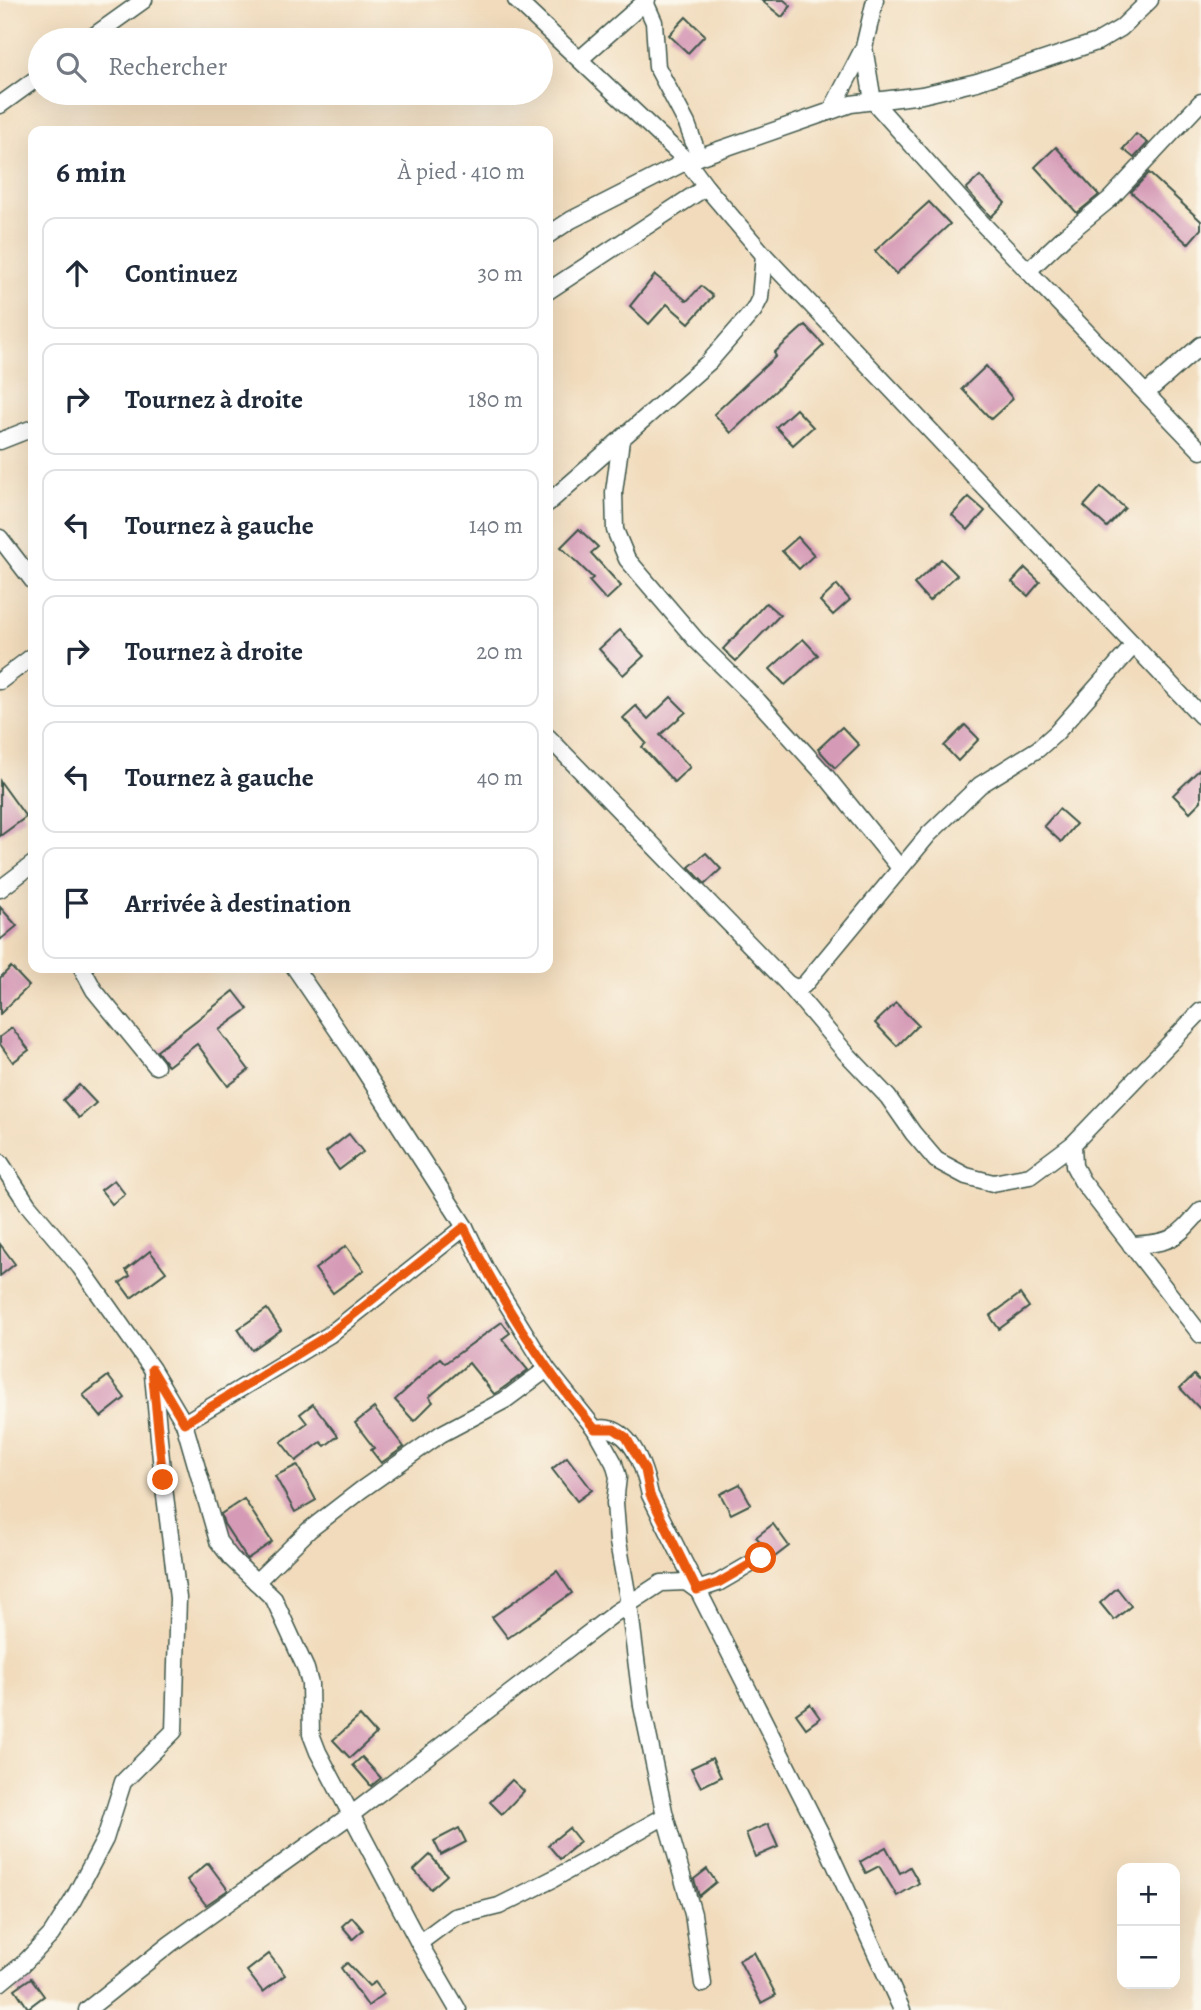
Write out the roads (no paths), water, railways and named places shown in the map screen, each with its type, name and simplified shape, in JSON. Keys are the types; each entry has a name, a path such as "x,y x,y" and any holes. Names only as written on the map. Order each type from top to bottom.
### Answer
{"street":[{"path":"105,28 145,0"},
{"path":"516,0 546,28"},
{"path":"831,111 864,47 875,0"},
{"path":"553,232 693,158 851,104 922,95 977,82 1097,41 1121,28 1150,0"},
{"path":"580,59 646,1 654,22 657,67 687,124 693,158 706,187 764,255 1201,716"},
{"path":"553,34 693,158"},
{"path":"864,47 873,101 1028,271 1201,451"},
{"path":"0,105 28,85"},
{"path":"1028,271 1066,235 1111,199 1201,102"},
{"path":"553,287 706,187"},
{"path":"553,499 709,362 754,310 760,298 764,255"},
{"path":"1146,393 1201,345"},
{"path":"0,440 28,430"},
{"path":"621,440 614,492 615,530 627,559 696,640 758,701 825,775 900,868"},
{"path":"0,538 28,574"},
{"path":"788,984 796,988 804,985 929,834 980,785 1038,749 1056,733 1134,645"},
{"path":"0,681 28,660"},
{"path":"553,742 788,984 846,1053 888,1097 936,1160 966,1176 993,1184 1030,1176 1073,1144 1201,1012"},
{"path":"0,889 28,868"},
{"path":"85,973 94,990 156,1066"},
{"path":"298,973 354,1053 464,1227 485,1268 547,1369 595,1429 614,1463 618,1477 615,1503 618,1542 642,1706 665,1816 693,1914 703,1984"},
{"path":"1073,1144 1074,1166 1082,1181 1201,1335"},
{"path":"0,1162 28,1205 80,1267 152,1369 184,1423 218,1541 231,1558 274,1599 306,1669 310,1684 311,1734 318,1752 419,1943 458,2010"},
{"path":"1131,1245 1160,1244 1179,1235 1201,1210"},
{"path":"184,1423 328,1335 464,1227"},
{"path":"0,1983 51,1935 73,1900 104,1839 123,1782 174,1731 178,1598 152,1369"},
{"path":"256,1582 309,1530 361,1490 441,1434 505,1400 547,1369"},
{"path":"595,1429 614,1429 626,1437 645,1470 650,1495 822,1836 902,2010"},
{"path":"697,1590 718,1583 761,1558"},
{"path":"87,2010 170,1944 352,1814 629,1604 661,1583 685,1582 697,1590"},
{"path":"419,1943 454,1917 499,1906 665,1816"}]}
